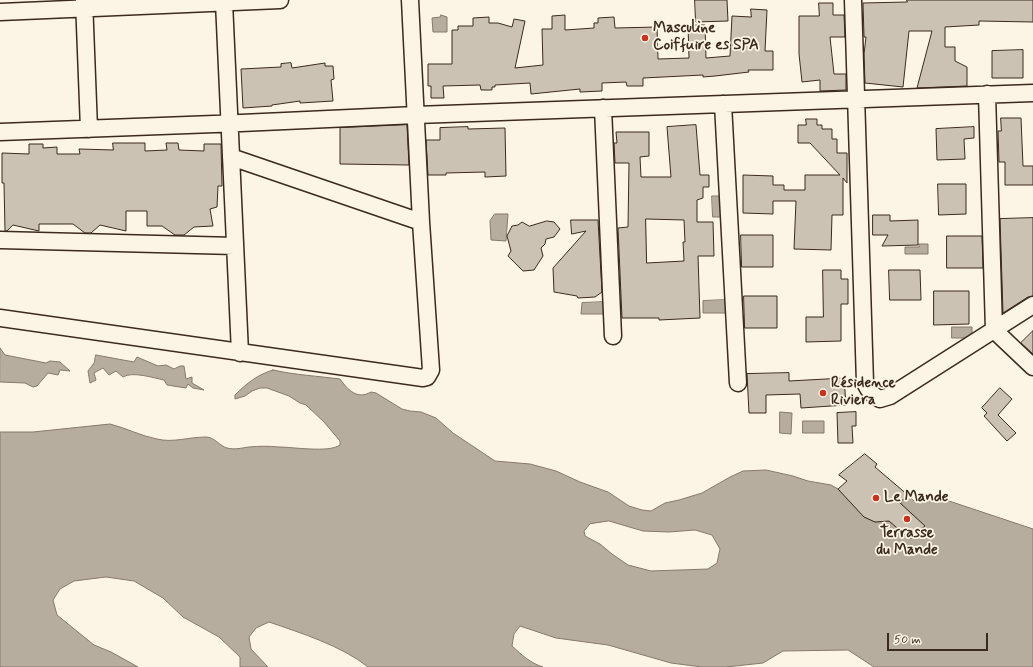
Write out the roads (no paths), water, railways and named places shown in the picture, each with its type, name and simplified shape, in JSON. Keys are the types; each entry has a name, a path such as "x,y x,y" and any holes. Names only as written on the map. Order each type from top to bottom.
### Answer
{"street":[{"path":"0,12 84,4 280,0"},
{"path":"0,318 240,353 423,378 427,377 431,370 420,222 410,0"},
{"path":"853,0 865,383 869,391 880,399 890,396 1033,304"},
{"path":"224,2 240,353"},
{"path":"84,4 89,129"},
{"path":"0,132 230,124 416,115 1033,93"},
{"path":"987,94 994,330 1033,367"},
{"path":"723,104 738,383"},
{"path":"603,108 613,336"},
{"path":"231,157 420,222"},
{"path":"0,240 235,246"}],"place":[{"name":"Masculine Coiffuire es SPA","path":"645,38"},
{"name":"Résidence Riviera","path":"823,393"},
{"name":"Le Mande","path":"876,498"},
{"name":"Terrasse du Mande","path":"907,519"}]}
